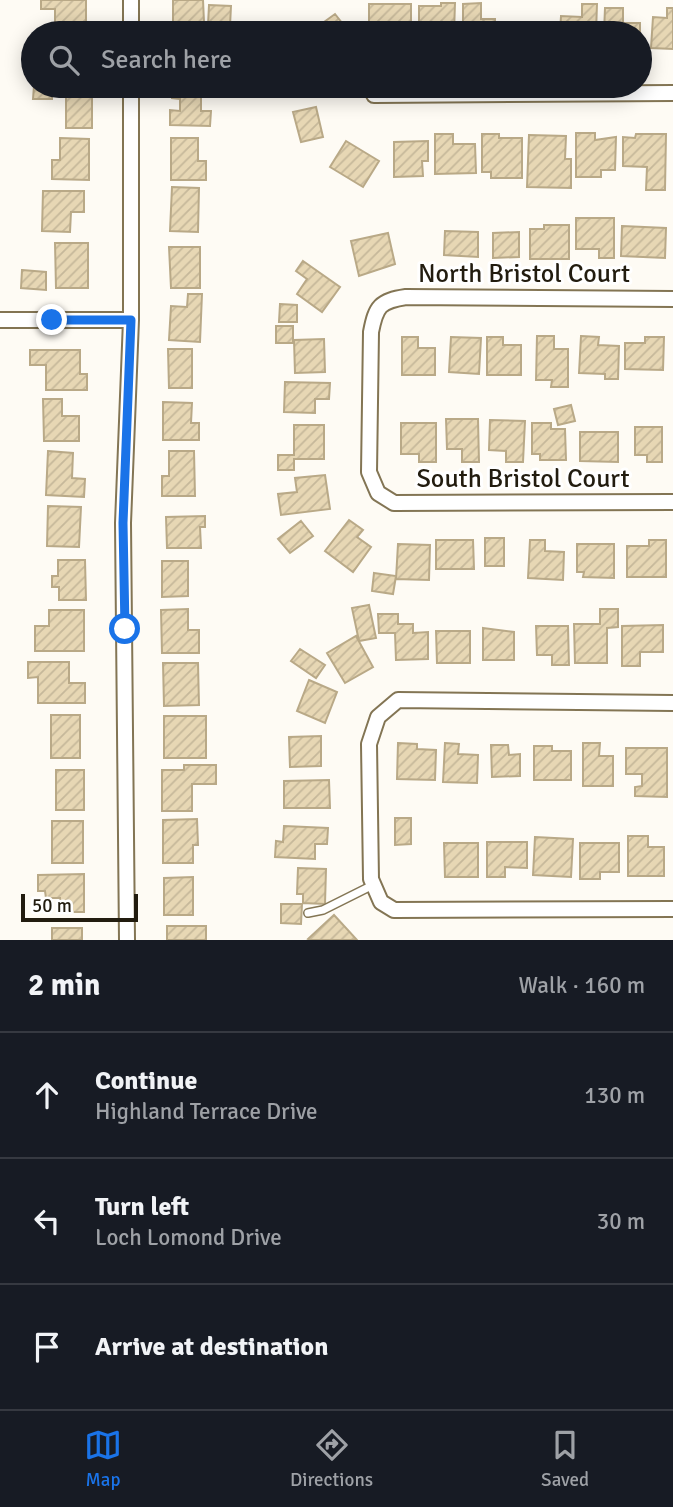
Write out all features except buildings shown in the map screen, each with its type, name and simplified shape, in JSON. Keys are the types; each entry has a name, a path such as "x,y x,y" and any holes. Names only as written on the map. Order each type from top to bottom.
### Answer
{"street":[{"path":"131,0 131,21"},
{"path":"652,93 673,93"},
{"path":"127,940 123,523 131,320 131,98"},
{"name":"North Bristol Court","path":"377,491 369,472 372,332 375,314 387,300 406,297 673,299"},
{"path":"0,320 131,320"},
{"name":"South Bristol Court","path":"377,491 394,503 673,502"},
{"path":"673,703 398,700 378,717 370,740 372,882 381,902 394,910 673,909"}],"lane":[{"path":"308,913 323,910 372,882"}],"route":[{"path":"52,320 131,320 123,523 125,629"}]}
